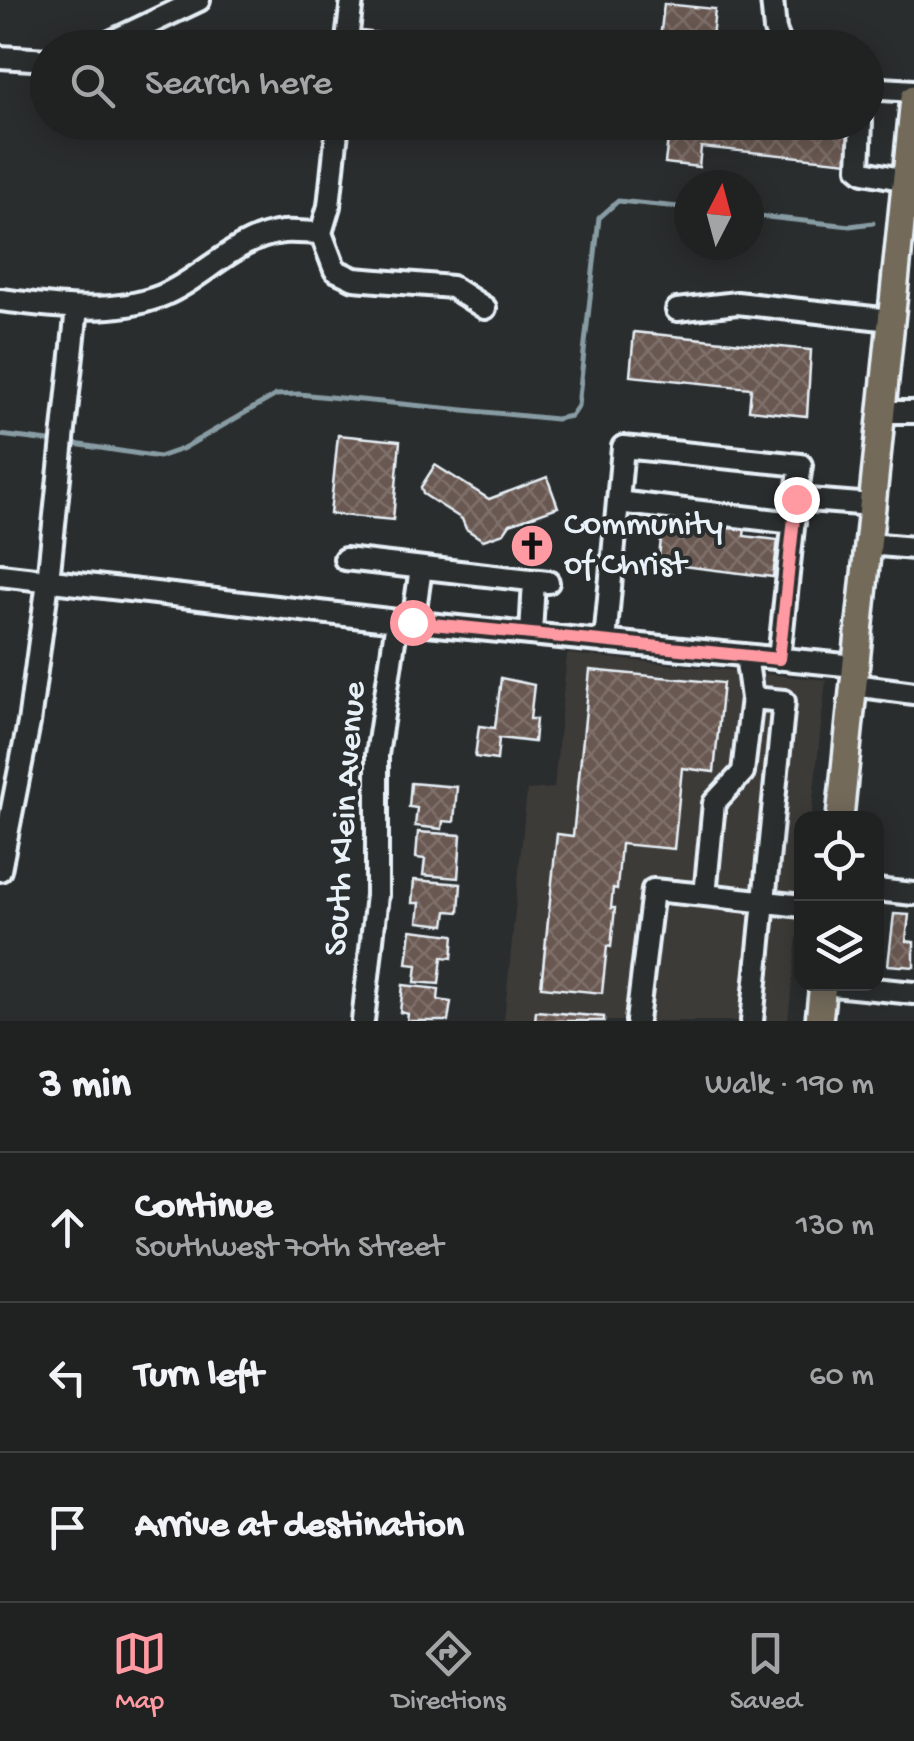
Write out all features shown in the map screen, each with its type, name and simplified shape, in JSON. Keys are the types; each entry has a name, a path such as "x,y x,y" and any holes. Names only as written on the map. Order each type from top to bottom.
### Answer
{"main road":[{"path":"841,811 914,94"},
{"path":"819,1021 822,991"}],"street":[{"path":"136,30 199,0"},
{"path":"348,30 352,0"},
{"path":"772,0 776,30"},
{"path":"0,57 30,59"},
{"path":"884,90 914,94"},
{"path":"336,140 329,206 321,233 335,270 354,279 452,287 485,308"},
{"path":"860,140 858,168 906,180"},
{"path":"0,300 77,308 137,304 164,295 248,242 282,232 321,233"},
{"path":"677,310 737,303 891,320"},
{"path":"0,870 29,722 77,308"},
{"path":"882,412 914,412"},
{"path":"606,642 623,448 801,465 779,659"},
{"path":"796,499 872,506"},
{"path":"618,502 794,524"},
{"path":"868,544 914,548"},
{"path":"344,559 541,582 531,634"},
{"name":"South Klein Avenue","path":"364,1021 377,894 377,755 405,622 421,568"},
{"path":"0,575 405,622 779,659 914,692"},
{"path":"704,895 714,803 744,772 752,698 746,655"},
{"path":"752,698 784,701 752,1021"},
{"path":"637,1021 653,890 794,905"},
{"path":"884,891 914,894"},
{"path":"884,990 914,993"}],"shaded area":[{"path":"567,654 826,680 812,811 794,811 794,965 788,1021 504,1021 527,790 554,788"}],"building":[{"path":"664,4 715,9 713,30 661,30"},
{"path":"668,140 850,140 848,162 701,147 699,167 665,163"},
{"path":"634,332 811,350 807,416 749,410 751,388 630,376"},
{"path":"338,435 400,441 393,520 330,514"},
{"path":"435,465 489,499 547,477 558,507 510,524 504,533 483,540 466,529 462,519 423,494 421,487"},
{"path":"716,524 745,527 744,536 778,540 773,577 658,563 663,525 715,531"},
{"path":"590,670 723,683 714,772 682,768 674,849 621,844 611,908 615,908 611,947 607,946 602,993 541,987 557,834 573,836"},
{"path":"501,678 534,685 530,719 536,719 534,742 499,738 497,760 475,757 479,726 495,728"},
{"path":"411,783 457,787 454,822 443,821 442,829 415,826 417,808 409,807"},
{"path":"418,832 461,835 458,878 423,875 425,859 416,858"},
{"path":"414,880 461,884 459,912 447,911 445,925 418,922 420,903 412,903"},
{"path":"894,914 909,915 906,941 914,942 914,967 888,965"},
{"path":"411,930 454,935 452,958 442,957 439,984 415,982 417,965 407,964"},
{"path":"403,985 439,989 438,1000 451,1002 448,1021 407,1021 408,1014 400,1012"},
{"path":"536,1011 604,1017 604,1021 535,1021"}],"waterway":[{"path":"68,443 159,457 182,449 276,395 556,419 571,416 578,406 599,218 618,201 674,207"},
{"path":"764,217 850,226 873,223"},
{"path":"0,435 57,442"}],"place":[{"name":"Community of Christ","path":"532,546"}],"route":[{"path":"412,622 779,659 796,499"}]}
